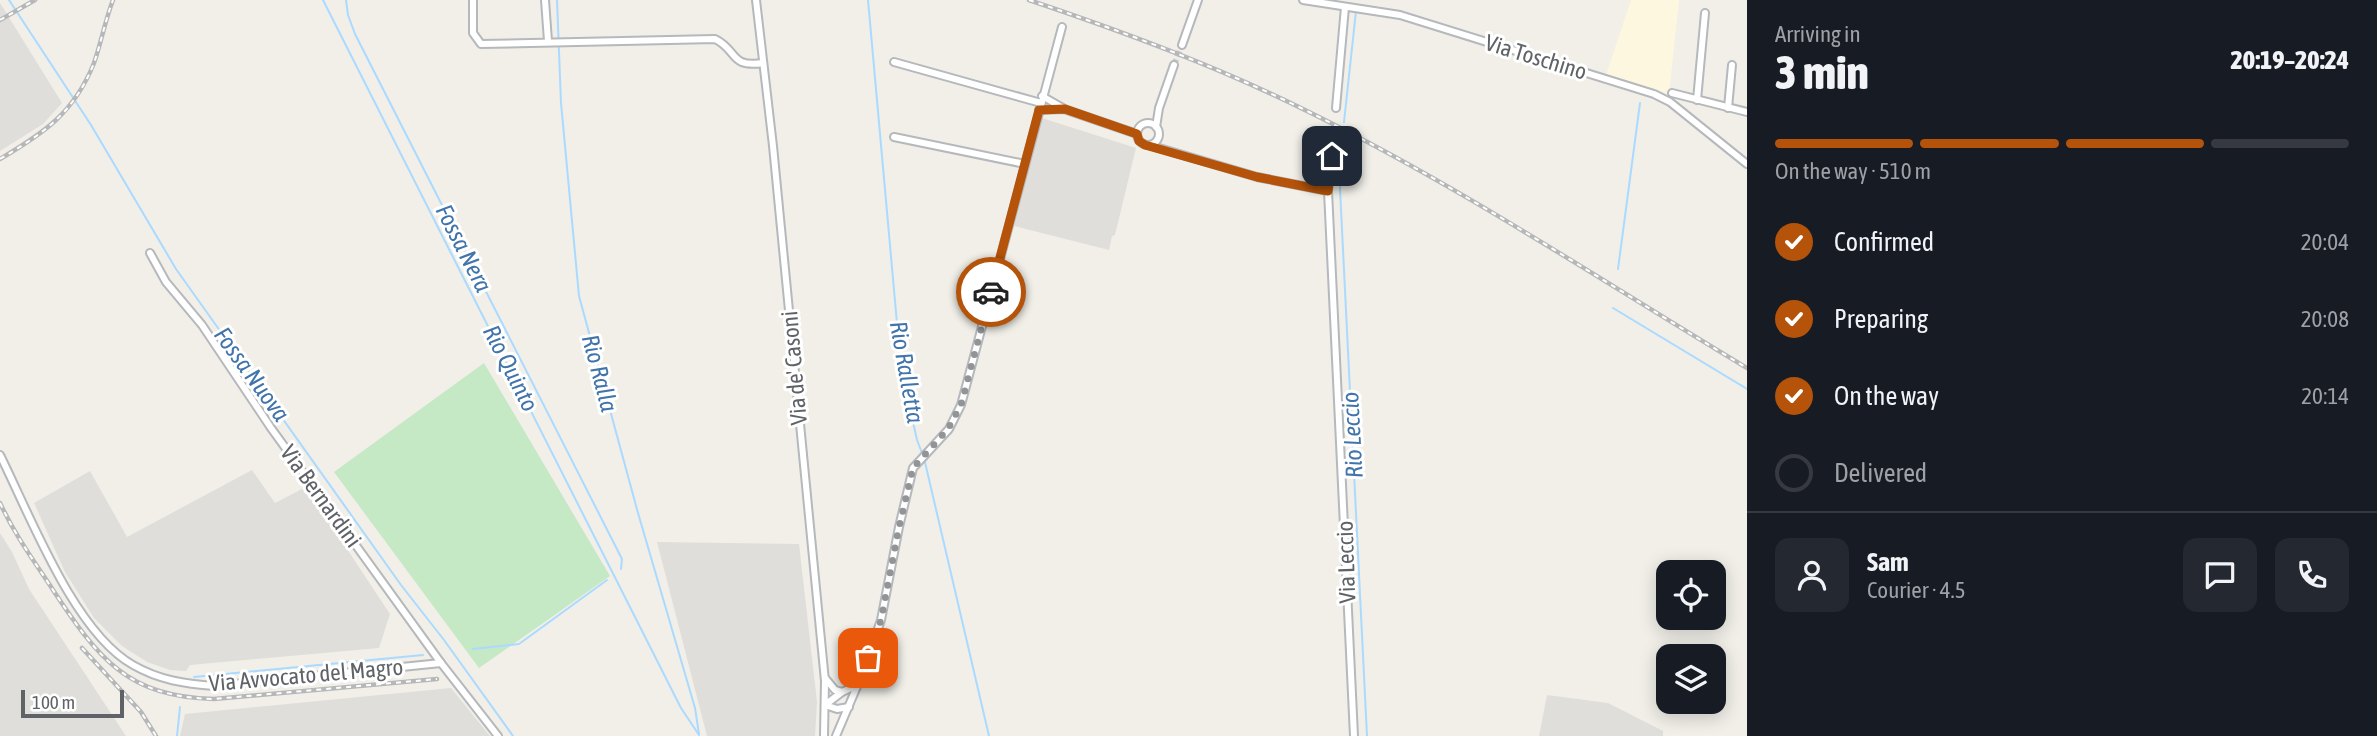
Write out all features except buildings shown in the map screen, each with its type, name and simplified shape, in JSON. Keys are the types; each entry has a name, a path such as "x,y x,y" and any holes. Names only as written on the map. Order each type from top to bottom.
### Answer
{"street":[{"path":"473,0 473,33 481,44 715,38 723,42 735,59 743,63 763,63"},
{"path":"545,0 550,41"},
{"name":"Via de' Casoni","path":"756,0 773,146 824,677 824,736"},
{"path":"1182,45 1198,0"},
{"name":"Via Toschino","path":"1303,0 1400,15 1654,94 1670,102 1747,164"},
{"path":"1336,108 1345,7"},
{"path":"1697,100 1705,13"},
{"path":"836,736 881,620 913,468 948,429 961,405 1062,27"},
{"path":"894,62 1116,125 1137,134 1142,144 1257,177 1328,191"},
{"path":"1174,65 1159,108 1156,127 1157,139 1174,152"},
{"path":"1728,108 1732,65"},
{"path":"1672,93 1747,112"},
{"path":"1041,103 1065,109"},
{"path":"1137,134 1159,108"},
{"path":"1116,125 1150,123 1156,127"},
{"path":"894,137 1025,164"},
{"name":"Via Leccio","path":"1334,137 1328,191 1354,736"},
{"path":"1149,145 1157,139"},
{"path":"1332,156 1349,158"},
{"name":"Via Bernardini","path":"150,253 166,282 202,325 271,428 441,663 498,736"},
{"name":"Via Avvocato del Magro","path":"0,455 74,601 95,631 131,664 152,675 178,683 215,686 441,663"},
{"path":"824,677 835,690 842,692"},
{"path":"825,705 851,688 861,677"},
{"path":"825,705 837,709 849,707"}],"shaded area":[{"path":"1631,0 1679,0 1669,94 1606,75"},
{"path":"0,3 62,103 43,124 0,151"},
{"path":"1042,118 1136,148 1109,250 1014,226"},
{"path":"252,470 275,503 306,487 390,614 379,648 190,665 186,671 170,670 147,662 122,646 94,618 65,572 34,503 90,471 127,537"},
{"path":"0,533 29,589 126,736 0,736"},
{"path":"657,542 799,544 817,702 815,736 707,736"},
{"path":"451,688 490,736 180,736 185,714"},
{"path":"1547,695 1608,703 1663,731 1663,736 1539,736"}],"green space":[{"path":"484,363 610,576 479,668 334,472"}],"waterway":[{"name":"Fossa Nuova","path":"9,0 91,125 176,269 401,585 513,736"},
{"name":"Rio Quinto","path":"323,0 681,708 699,735"},
{"name":"Fossa Nera","path":"346,0 355,34 622,559 621,569"},
{"name":"Rio Ralla","path":"557,0 561,103 579,296 695,708 699,734"},
{"name":"Rio Ralletta","path":"868,0 901,368 922,453"},
{"name":"Rio Leccio","path":"1344,122 1356,11"},
{"path":"1618,269 1640,103"},
{"name":"Rio Leccio","path":"1342,154 1343,134"},
{"name":"Rio Leccio","path":"1342,160 1340,189 1367,736"},
{"path":"1613,308 1747,389"},
{"name":"Rio Ralletta","path":"924,458 989,736"},
{"name":"Fossa Nera","path":"473,649 519,644 607,580"},
{"name":"Fossa Nera","path":"194,677 423,655"},
{"name":"Fossa Nera","path":"177,736 180,707"}],"tunnel":[{"path":"1174,65 1182,45"}],"railway":[{"path":"0,20 35,0"},
{"path":"0,159 44,130 77,95 94,63 113,0"},
{"path":"1029,0 1206,65 1366,141 1476,203 1747,368"},
{"path":"0,503 25,548 85,635 118,669 137,682 158,691 184,697 214,699 437,679"},
{"path":"82,648 141,712 156,736"}],"way so far":[{"path":"868,658 881,620 913,468 948,429 961,405 991,292"}],"route":[{"path":"991,292 1039,110 1065,109 1137,134 1139,141 1145,145 1257,177 1328,191 1332,156"}]}
